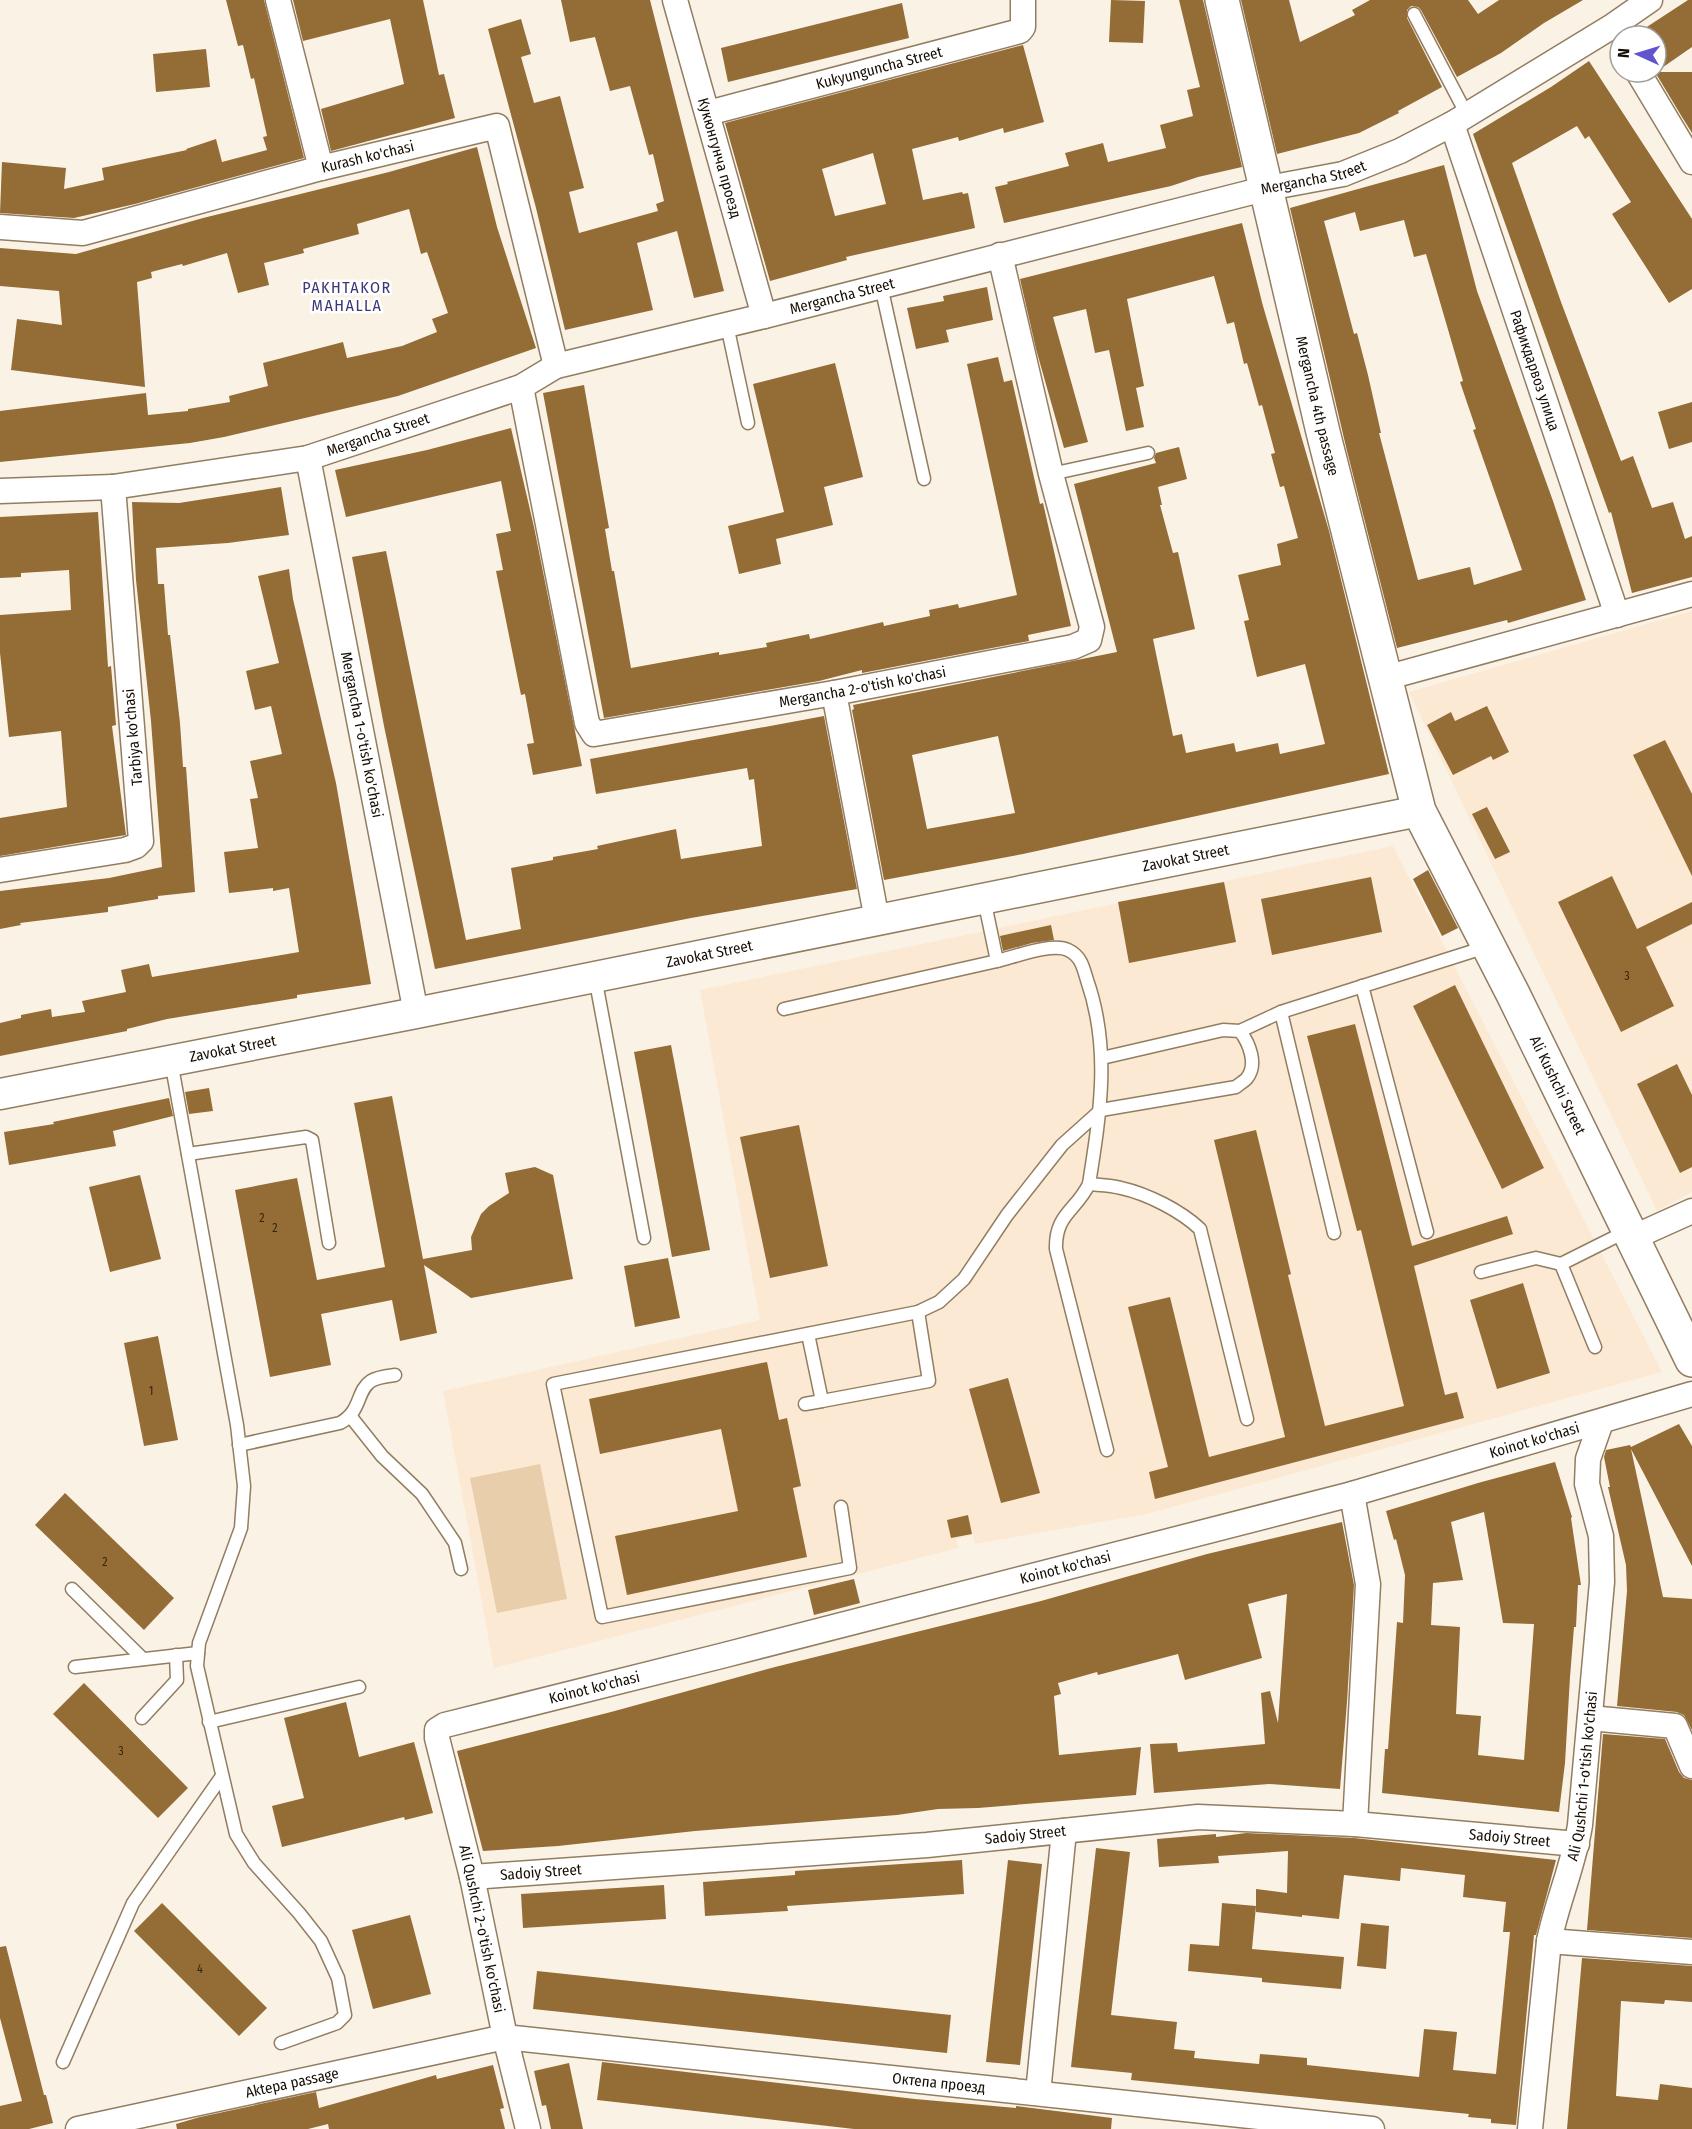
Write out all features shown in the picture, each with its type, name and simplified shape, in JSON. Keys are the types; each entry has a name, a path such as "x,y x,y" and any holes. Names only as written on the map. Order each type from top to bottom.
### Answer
{"main road":[{"name":"Mergancha 4th passage","path":"1222,0 1268,188 1323,432 1419,811"},
{"name":"Ali Kushchi Street","path":"1419,811 1513,994 1692,1360"}],"street":[{"path":"278,0 321,168"},
{"name":"Кукюнгунча проезд","path":"675,0 764,316"},
{"name":"Kukyunguncha Street","path":"708,113 1020,31 1023,27 1023,0"},
{"name":"Mergancha Street","path":"1625,24 1650,0"},
{"name":"Mergancha Street","path":"0,491 113,487 308,458 521,387 556,366 764,316 1268,188 1343,174 1400,151 1608,38"},
{"path":"1645,84 1692,162"},
{"name":"Рафикдарвоз улица","path":"1460,119 1617,615"},
{"name":"Kurash ko'chasi","path":"0,227 83,233 321,168 497,126 556,366"},
{"name":"Mergancha 2-o'tish ko'chasi","path":"521,387 587,723 594,734 834,693 1073,648 1089,640 1092,627 1051,474 1000,255"},
{"name":"Mergancha 1-o'tish ko'chasi","path":"308,458 416,1013"},
{"name":"Tarbiya ko'chasi","path":"0,870 125,850 136,846 141,841 113,487"},
{"path":"1384,678 1692,594"},
{"path":"834,693 877,920"},
{"name":"Zavokat Street","path":"0,1094 416,1013 1419,811"},
{"path":"1630,1234 1692,1212"},
{"name":"Koinot ko'chasi","path":"436,1730 445,1725 1352,1494 1692,1394"},
{"name":"Ali Qushchi 1-o'tish ko'chasi","path":"1530,2129 1549,1941 1552,1923 1577,1844 1590,1718 1602,1566 1601,1536 1587,1484 1588,1459 1601,1422"},
{"path":"1352,1494 1368,1584 1355,1824"},
{"path":"1590,1718 1675,1725 1692,1766"},
{"name":"Ali Qushchi 2-o'tish ko'chasi","path":"436,1730 472,1877 505,2037 528,2129"},
{"name":"Sadoiy Street","path":"472,1877 927,1845 1198,1817 1355,1824 1577,1844"},
{"path":"1038,2092 1064,1831"},
{"path":"1549,1941 1692,1952"},
{"name":"Октепа проезд","path":"505,2037 1372,2129"},
{"name":"Aktepa passage","path":"82,2129 505,2037"}],"lane":[{"path":"1414,14 1460,119"},
{"path":"881,286 924,479"},
{"path":"727,325 748,423"},
{"path":"1051,474 1148,453"},
{"path":"984,899 997,960"},
{"path":"1102,1058 1223,1030 1240,1031 1281,1012 1487,946"},
{"path":"784,1009 1052,948 1067,949 1080,958 1092,994 1102,1058 1101,1110 1089,1184 1084,1194 1059,1222 1056,1249 1107,1450"},
{"path":"595,977 644,1238"},
{"path":"1362,986 1427,1232"},
{"path":"1281,1012 1334,1233"},
{"path":"841,1507 850,1568 602,1617 554,1384 918,1312 939,1302 964,1280 1007,1215 1062,1144 1101,1110 1236,1087 1248,1077 1252,1064 1250,1044 1240,1031"},
{"path":"171,1061 239,1445 244,1486 241,1528 199,1643 197,1666 236,1834 254,1863 321,1941 338,1978 345,2015 337,2023 281,2043"},
{"path":"188,1154 306,1137 312,1140 329,1243"},
{"path":"1089,1184 1122,1188 1165,1205 1190,1219 1200,1229 1247,1419"},
{"path":"1481,1272 1536,1258 1561,1264 1630,1234"},
{"path":"1561,1264 1595,1347"},
{"path":"805,1404 929,1382 918,1312"},
{"path":"808,1334 822,1401"},
{"path":"239,1445 340,1423 351,1417 365,1386 372,1379 395,1375"},
{"path":"351,1417 382,1456 422,1494 455,1543 460,1569"},
{"path":"72,1589 143,1659"},
{"path":"75,1667 198,1653"},
{"path":"142,1718 177,1680 176,1655"},
{"path":"209,1722 360,1687"},
{"path":"63,2062 133,1903 222,1776"}],"shaded area":[{"path":"1692,611 1692,1192 1657,1211 1409,692"},
{"path":"1393,846 1662,1372 1147,1514 975,1544 973,1535 956,1539 958,1548 494,1668 443,1391 760,1320 700,990"},
{"path":"540,1464 567,1599 497,1613 470,1478"}],"building":[{"path":"226,0 264,0 304,158 135,204 74,218 0,213 2,162 66,168 64,189 104,180 102,168 187,150 216,139 222,162 267,150 263,137 267,136 254,78 251,79 243,45 238,46"},
{"path":"293,0 423,0 439,75 444,74 455,118 331,151 321,109 404,84 390,19 303,41"},
{"path":"561,0 650,0 724,291 694,298 677,231 637,243 653,310 565,330 536,208 488,29 521,19 531,54 521,57 534,103 560,96 584,188 569,192 579,233 658,211 656,204 664,201 653,154 649,155 630,86 610,91 595,37 570,42"},
{"path":"1111,0 1145,1 1143,43 1109,42"},
{"path":"1179,0 1203,0 1242,167 1171,186 1004,223 995,187 1069,166 1065,153 1103,143 1108,162 1166,148 1160,125 1193,116 1187,90 1200,87"},
{"path":"1241,0 1289,0 1300,42 1355,15 1352,10 1370,0 1468,0 1478,14 1499,0 1583,0 1544,23 1501,53 1457,77 1421,10 1411,6 1407,10 1407,18 1442,87 1398,111 1399,113 1359,133 1277,154"},
{"path":"1688,0 1692,0 1692,47 1668,64 1668,24 1651,24"},
{"path":"902,3 909,38 728,82 721,48"},
{"path":"1023,45 1044,122 1004,133 1003,128 959,141 958,137 912,149 923,200 962,192 963,194 968,193 975,228 846,257 847,260 770,281 725,123","holes":["873,153 886,204 835,216 822,169"]},
{"path":"206,49 210,87 156,92 153,54"},
{"path":"1589,61 1692,219 1692,289 1669,303 1612,214 1631,202 1589,136 1585,139 1577,126 1512,163 1621,461 1633,456 1652,508 1673,502 1685,539 1692,536 1692,577 1632,593 1611,512 1609,513 1473,134"},
{"path":"1668,72 1692,72 1692,133 1662,84 1668,84"},
{"path":"477,147 497,227 536,348 398,396 224,437 190,443 0,462 0,411 146,393 148,415 188,411 188,409 230,402 229,396 268,386 263,363 343,342 347,358 402,346 437,332 432,319 448,313 427,252 421,254 409,209 357,224 359,234 303,249 304,253 264,263 269,285 238,293 227,253 183,266 182,264 151,272 152,278 137,282 145,387 11,370 17,319 62,325 59,291 0,286 0,248 76,254 203,218 389,172"},
{"path":"1444,165 1477,291 1553,501 1586,600 1508,623 1507,620 1397,648 1347,451 1290,208","holes":["1355,212 1360,231 1404,220 1414,257 1426,254 1463,381 1460,382 1476,429 1473,430 1522,570 1474,585 1470,567 1418,580 1379,433 1381,433 1368,375 1357,333 1354,334 1324,221"]},
{"path":"1242,223 1263,306 1329,531 1389,774 1023,854 884,880 852,710 853,705 1117,652 1074,484 1156,463 1154,458 1156,453 1179,447 1187,479 1158,487 1162,505 1160,505 1173,553 1178,552 1195,629 1153,639 1173,736 1182,734 1186,753 1234,743 1236,752 1278,743 1280,754 1325,744 1305,664 1257,677 1244,621 1249,620 1238,575 1281,565 1277,544 1298,538 1284,486 1280,487 1271,454 1275,453 1262,405 1259,406 1247,363 1244,364 1234,322 1227,324 1214,276 1127,299 1144,386 1136,388 1144,427 1126,431 1109,350 1095,353 1086,309 1053,317 1088,442 1064,448 1036,349 1020,279","holes":["998,736 1015,813 927,829 912,755"]},
{"path":"987,287 993,320 946,330 949,342 916,349 907,308 944,301 943,296"},
{"path":"998,357 1004,382 1012,380 1071,626 1028,635 1029,641 862,673 862,670 819,681 604,718 543,393 584,385 609,528 605,529 631,668 719,652 719,655 767,647 766,643 809,634 810,639 883,622 884,626 930,616 929,610 958,604 959,608 1017,595 967,364"},
{"path":"835,363 863,477 824,487 833,525 776,539 781,564 739,574 728,526 784,512 753,384"},
{"path":"1692,402 1692,442 1669,449 1658,412"},
{"path":"511,428 534,527 582,766 533,775 527,744 534,743 525,694 521,695 496,571 503,570 496,534 511,531 501,481 346,517 335,470 427,450"},
{"path":"281,487 289,535 228,543 156,548 158,584 164,584 183,767 186,767 195,892 158,896 158,899 108,907 108,912 20,923 21,925 0,929 0,891 109,878 162,867 151,721 136,580 132,502 179,503"},
{"path":"98,512 108,667 111,666 116,725 112,726 126,835 0,856 0,818 67,807 61,731 9,737 0,653 0,615 71,610 69,570 21,573 21,577 0,578 0,517"},
{"path":"386,551 466,940 521,929 511,868 553,860 553,857 598,849 597,846 676,829 681,859 762,846 754,779 749,780 747,768 596,794 590,759 824,716 857,889 691,918 435,969 384,726 352,557"},
{"path":"289,569 293,599 336,783 371,984 167,1019 127,1029 127,1031 0,1056 0,1023 21,1018 21,1015 51,1009 52,1017 85,1012 82,1001 126,992 121,970 149,964 152,977 299,952 289,888 229,893 224,852 258,848 250,799 258,798 250,761 282,754 271,706 255,710 246,671 279,663 258,576"},
{"path":"1487,706 1509,752 1493,760 1491,756 1453,775 1427,725 1451,712 1455,721"},
{"path":"1665,740 1692,794 1692,876 1633,755"},
{"path":"1487,807 1510,852 1495,859 1472,814"},
{"path":"1428,870 1458,928 1442,936 1413,879"},
{"path":"1612,876 1637,929 1692,902 1692,924 1646,947 1674,1006 1621,1032 1558,902"},
{"path":"1371,877 1382,932 1272,955 1261,899"},
{"path":"1224,882 1236,942 1129,963 1118,902"},
{"path":"1051,925 1054,940 1003,951 1000,936"},
{"path":"1455,985 1544,1168 1502,1189 1413,1006"},
{"path":"1355,1024 1412,1246 1507,1216 1513,1234 1414,1266 1445,1395 1457,1392 1464,1418 1155,1499 1149,1472 1168,1467 1128,1307 1170,1297 1209,1457 1285,1437 1214,1140 1256,1130 1325,1426 1404,1406 1361,1230 1357,1231 1307,1036"},
{"path":"671,1045 710,1250 672,1257 634,1052"},
{"path":"1677,1064 1692,1095 1692,1167 1680,1173 1637,1084"},
{"path":"209,1088 213,1111 189,1114 185,1092"},
{"path":"392,1096 423,1259 472,1250 471,1237 481,1214 509,1193 505,1173 535,1167 553,1175 573,1279 471,1298 424,1265 437,1333 400,1341 392,1300 321,1314 331,1365 270,1377 235,1190 297,1178 317,1280 385,1267 354,1103"},
{"path":"169,1098 173,1116 113,1131 116,1146 9,1165 4,1132 54,1124 53,1122"},
{"path":"799,1125 828,1266 770,1278 740,1137"},
{"path":"140,1175 161,1259 110,1272 89,1187"},
{"path":"668,1258 680,1318 635,1327 624,1266"},
{"path":"1523,1283 1550,1373 1497,1389 1470,1300"},
{"path":"158,1336 178,1440 144,1446 124,1343"},
{"path":"767,1362 779,1420 787,1418 801,1486 793,1488 807,1557 627,1595 615,1536 738,1511 721,1429 600,1454 589,1399"},
{"path":"1008,1378 1040,1493 1001,1503 969,1389"},
{"path":"1679,1424 1692,1446 1692,1566 1631,1449 1663,1597 1692,1599 1692,1730 1684,1715 1677,1712 1617,1706 1627,1591 1626,1565 1608,1487 1610,1487 1604,1457 1606,1450 1630,1445 1631,1447"},
{"path":"1555,1462 1572,1517 1581,1585 1578,1585 1565,1763 1559,1812 1382,1793 1385,1749 1388,1749 1397,1622 1403,1623 1405,1575 1386,1511","holes":["1484,1512 1503,1623 1534,1624 1524,1760 1478,1755 1481,1716 1456,1714 1460,1627 1431,1625 1433,1583 1463,1580 1451,1522"]},
{"path":"65,1493 174,1598 144,1630 35,1525"},
{"path":"968,1515 972,1534 951,1538 947,1520"},
{"path":"1342,1522 1354,1585 1340,1789 1269,1784 1154,1793 1150,1744 1177,1743 1178,1752 1265,1744 1261,1693 1270,1691 1278,1723 1287,1594 1248,1604 1262,1658 1185,1680 1178,1654 1058,1683 1061,1694 1054,1696 1059,1755 1141,1747 1136,1795 978,1808 938,1809 897,1815 483,1851 457,1751 775,1667 1041,1601 1207,1554"},
{"path":"854,1579 860,1603 814,1615 808,1590"},
{"path":"84,1683 188,1788 158,1818 53,1714"},
{"path":"346,1702 359,1757 414,1742 433,1813 405,1820 404,1817 282,1847 272,1806 304,1798 284,1718"},
{"path":"1603,1734 1665,1739 1679,1772 1684,1778 1692,1780 1692,1938 1587,1930"},
{"path":"1246,1833 1354,1838 1556,1860 1536,1935 1534,1935 1516,2125 1491,2123 1491,2119 1468,2117 1469,2114 1131,2080 1132,2073 1071,2067 1096,1848 1130,1852 1111,2015 1177,2022 1174,2049 1195,2051 1194,2058 1259,2064 1260,2054 1307,2058 1307,2065 1419,2077 1424,2029 1457,2032 1453,2070 1496,2074 1510,1932 1503,1932 1506,1902 1463,1897 1465,1875 1401,1868 1400,1881 1344,1875 1339,1919 1302,1915 1302,1917 1256,1912 1256,1889 1287,1893 1288,1851 1218,1856 1219,1863 1159,1867 1157,1839 1216,1834 1216,1837"},
{"path":"962,1860 964,1894 787,1906 788,1911 705,1916 703,1882 795,1875 795,1871"},
{"path":"1008,1860 1042,1864 1020,2065 986,2062"},
{"path":"664,1885 666,1919 523,1928 521,1894"},
{"path":"162,1903 267,2008 239,2036 134,1931"},
{"path":"1222,1903 1256,1906 1252,1949 1344,1957 1341,1989 1262,1982 1262,1978 1188,1971 1190,1944 1219,1946"},
{"path":"410,1915 431,1994 373,2009 352,1930"},
{"path":"1361,1923 1389,1926 1386,1969 1357,1966"},
{"path":"6,1946 53,2123 29,2129 0,2129 0,2106 22,2101 0,2018 0,1947"},
{"path":"1582,1958 1692,1966 1692,2002 1665,2000 1664,2004 1621,2001 1616,2096 1658,2100 1660,2084 1692,2088 1692,2129 1567,2129"},
{"path":"537,1971 951,2015 947,2053 533,2009"},
{"path":"602,2062 915,2099 1016,2108 1016,2106 1112,2118 1111,2129 854,2129 597,2100"},
{"path":"569,2063 583,2129 551,2129 546,2105 542,2106 534,2071"},
{"path":"493,2065 504,2108 500,2109 505,2129 329,2129 328,2124 308,2129 177,2129 176,2124 316,2092 319,2108 436,2075 437,2079"}],"district":[{"name":"PAKHTAKOR MAHALLA","path":"347,296"}]}
